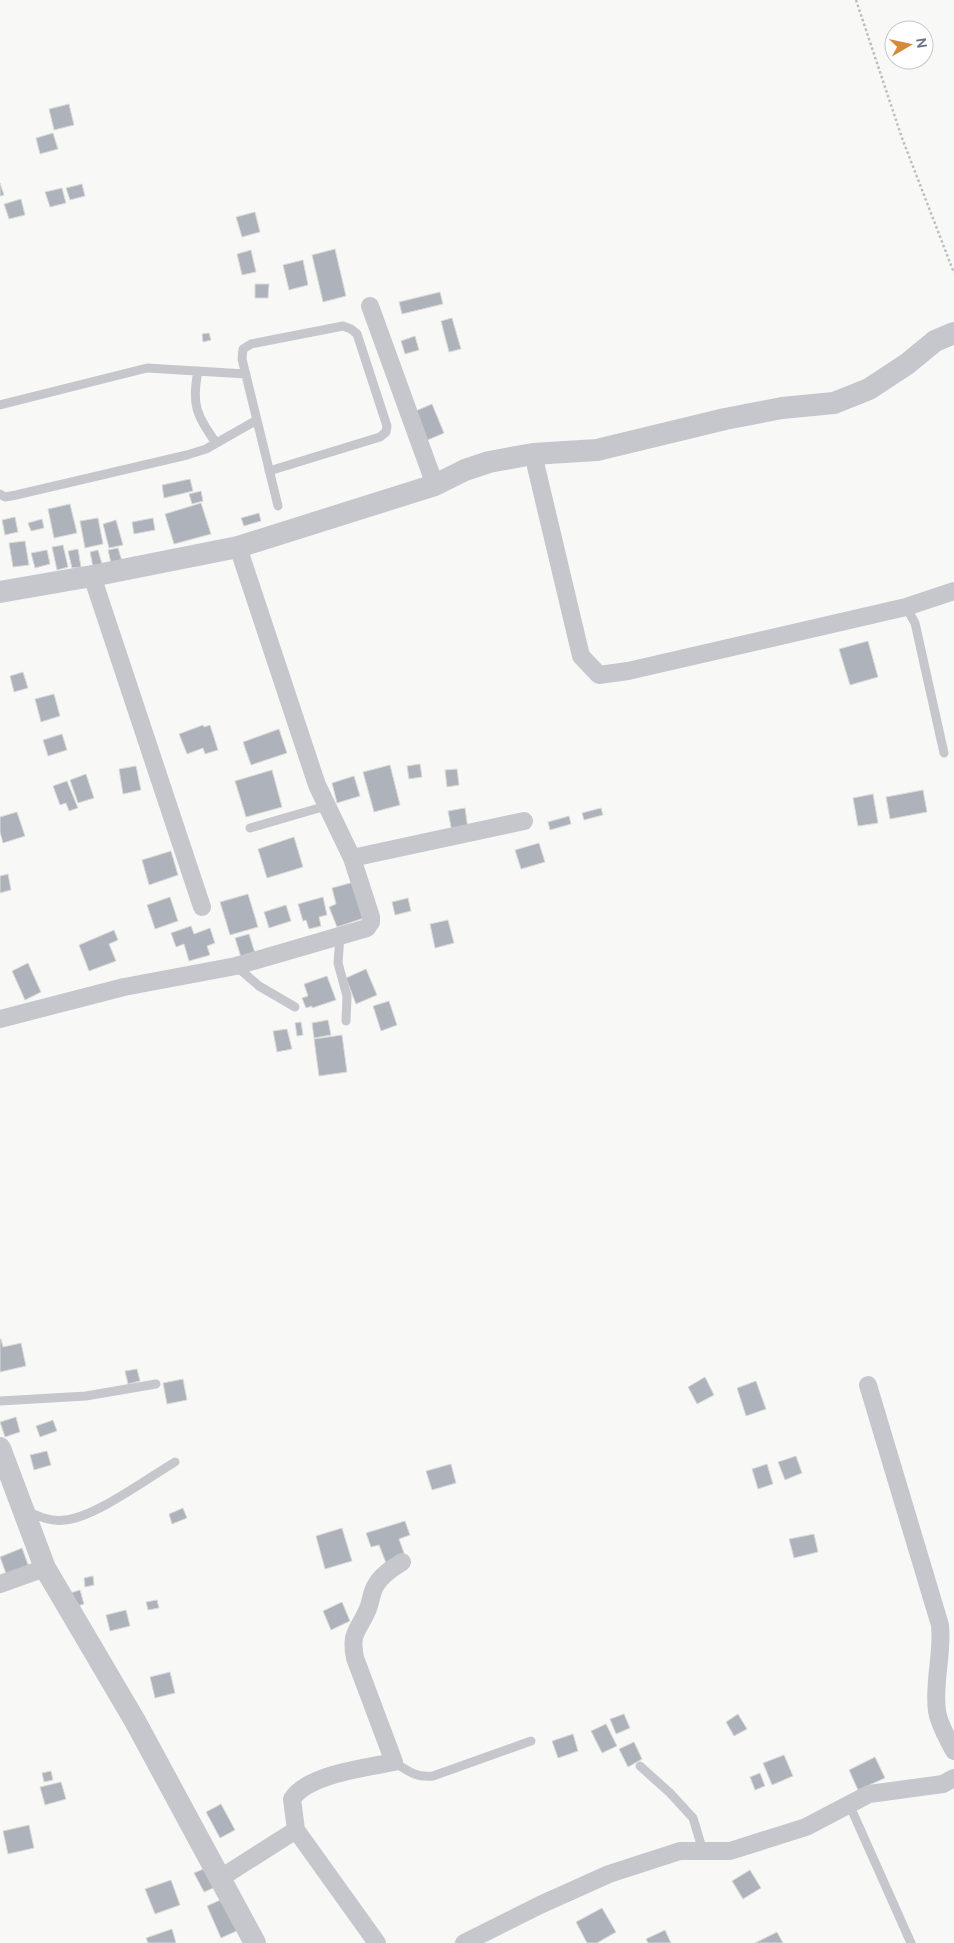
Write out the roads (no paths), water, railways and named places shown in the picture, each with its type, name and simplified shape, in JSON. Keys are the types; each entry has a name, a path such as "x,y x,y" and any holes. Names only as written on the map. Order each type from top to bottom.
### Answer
{"street":[{"path":"370,306 435,485"},
{"path":"0,592 92,576 238,546 283,529 435,485 464,470 481,465 533,454 597,450 724,419 782,408 834,403 869,389 907,364 935,341 954,333"},
{"path":"533,454 581,656 599,675 628,671 906,607 954,591"},
{"path":"0,1019 124,987 236,966 367,928 371,922 352,858 317,786 238,546"},
{"path":"92,576 202,907"},
{"path":"352,858 524,821"},
{"path":"868,1385 940,1625 942,1641 936,1698 938,1714 954,1751"},
{"path":"0,1448 44,1568 135,1721 255,1943"},
{"path":"377,1943 296,1830 292,1799 305,1785 324,1778 394,1762 355,1658 352,1644 357,1627 368,1610 376,1584 386,1573 402,1562"},
{"path":"0,1584 44,1568"},
{"path":"464,1943 540,1905 609,1874 680,1851 730,1851 806,1827 869,1794 943,1784 954,1778"},
{"path":"219,1879 296,1830"}],"lane":[{"path":"269,471 380,437 386,432 387,426 357,334 351,329 343,326 251,344 244,349 242,359 269,471 278,506"},
{"path":"0,405 147,368 246,374"},
{"path":"198,371 194,389 194,403 202,422 216,443"},
{"path":"0,494 4,497 16,495 186,455 206,449 257,420"},
{"path":"906,607 915,623 944,753"},
{"path":"250,828 326,806"},
{"path":"340,936 338,963 347,996 346,1021"},
{"path":"236,966 259,986 295,1008"},
{"path":"0,1401 86,1396 156,1384"},
{"path":"23,1510 47,1520 65,1520 86,1515 175,1462"},
{"path":"394,1762 413,1775 422,1777 433,1776 531,1741"},
{"path":"640,1766 670,1793 693,1818 703,1851"},
{"path":"850,1804 911,1943"}]}
